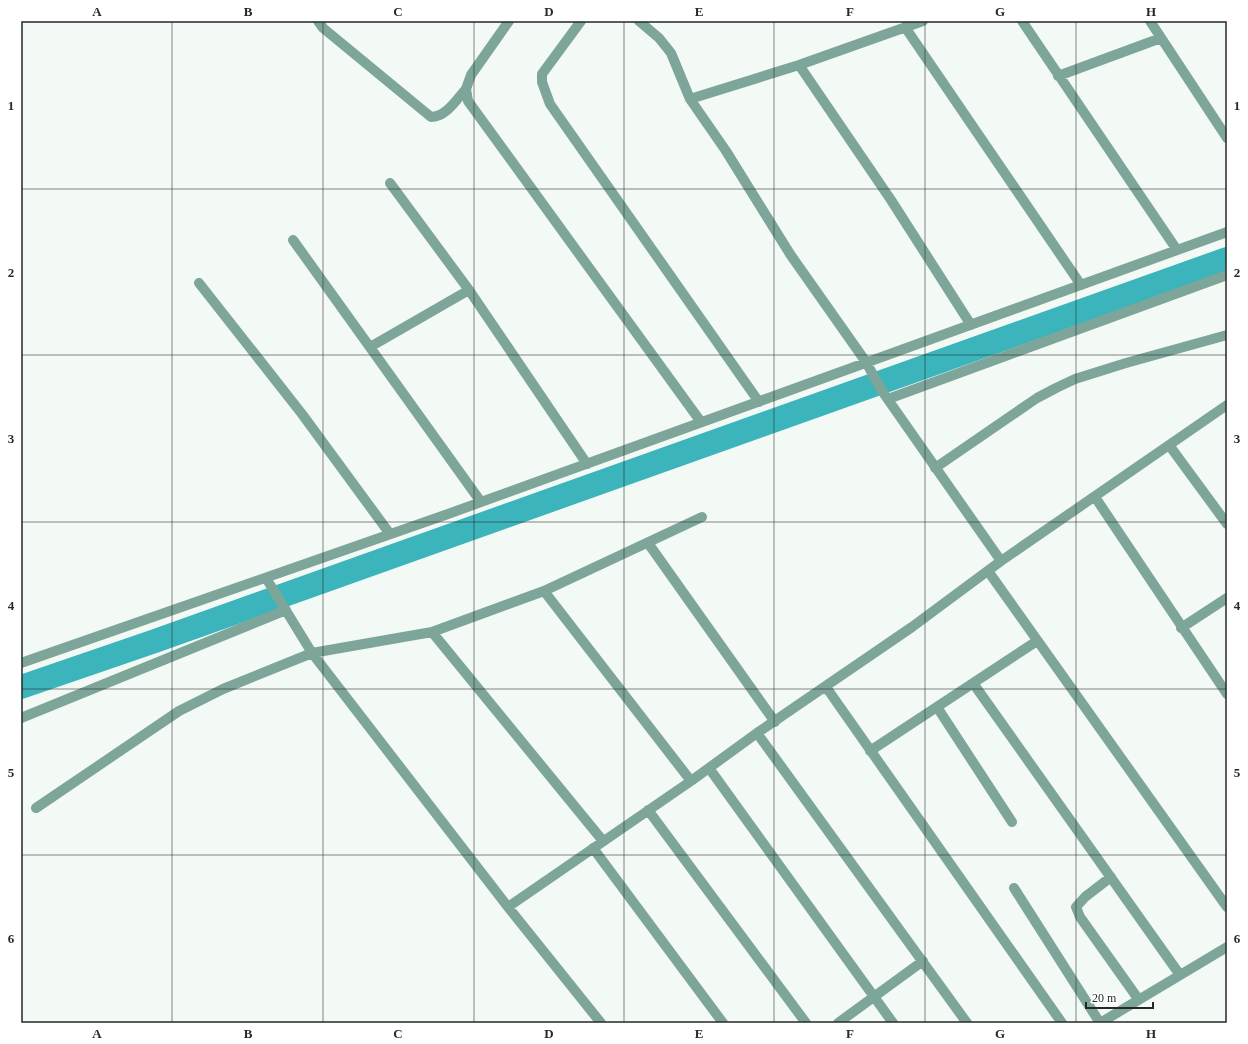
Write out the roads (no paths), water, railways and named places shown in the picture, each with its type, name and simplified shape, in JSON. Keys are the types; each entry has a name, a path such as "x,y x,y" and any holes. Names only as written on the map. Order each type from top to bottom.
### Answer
{"street":[{"path":"318,21 324,28 431,116 439,116 442,114 466,89 472,74 509,21"},
{"path":"581,21 542,74 542,82 550,104 759,402"},
{"path":"639,21 659,38 671,53 690,99 726,151 790,254 868,366 888,400 1001,561"},
{"path":"690,99 799,65 908,24 923,21"},
{"path":"1022,21 1177,250"},
{"path":"1150,21 1227,138"},
{"path":"908,24 1081,285"},
{"path":"1058,76 1161,38"},
{"path":"799,65 891,200 971,325"},
{"path":"466,89 468,101 477,115 701,422"},
{"path":"390,183 469,290 587,464"},
{"path":"21,663 481,502 701,422 868,366 971,325 1227,232"},
{"path":"293,240 481,502"},
{"path":"888,400 1227,276"},
{"path":"199,282 302,414 390,534"},
{"path":"370,347 469,290"},
{"path":"936,468 1037,398 1075,379 1126,362 1226,338"},
{"path":"508,907 691,781 757,733 912,628 1001,561 1227,405"},
{"path":"1169,444 1227,524"},
{"path":"1095,497 1181,628 1227,694"},
{"path":"36,808 179,711 223,689 312,653 432,632 544,590 702,517"},
{"path":"648,543 775,722"},
{"path":"988,571 1227,907"},
{"path":"266,578 312,653 508,907 601,1023"},
{"path":"544,590 691,781"},
{"path":"1181,628 1227,598"},
{"path":"21,718 286,610"},
{"path":"432,632 603,841"},
{"path":"870,750 1037,641"},
{"path":"973,683 1180,975"},
{"path":"826,687 1062,1023"},
{"path":"937,707 1012,822"},
{"path":"757,733 967,1023"},
{"path":"709,768 873,998 893,1023"},
{"path":"648,810 806,1023"},
{"path":"593,848 723,1023"},
{"path":"1111,877 1085,897 1076,908 1080,917 1139,1000"},
{"path":"1014,888 1100,1023 1227,947"},
{"path":"838,1023 923,961"}],"waterway":[{"path":"21,687 155,641 1227,259"}]}
